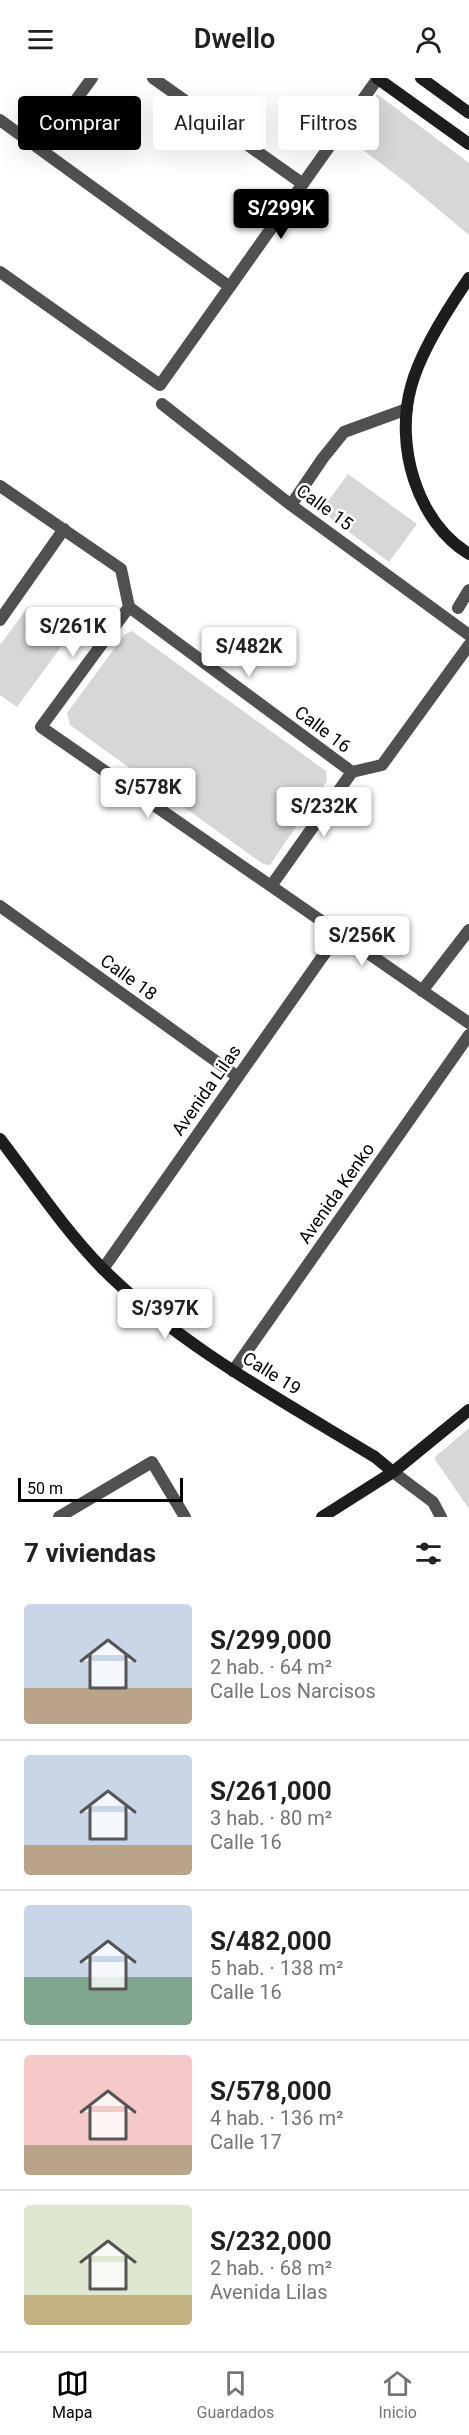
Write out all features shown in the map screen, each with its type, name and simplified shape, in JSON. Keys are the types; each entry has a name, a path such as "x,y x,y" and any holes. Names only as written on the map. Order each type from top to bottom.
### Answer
{"street":[{"path":"79,96 92,78"},
{"path":"153,78 303,184"},
{"path":"0,272 160,385 378,78 469,144"},
{"path":"421,78 469,113"},
{"path":"0,120 18,133"},
{"path":"41,150 230,287"},
{"path":"469,278 451,304 420,364 411,386 407,409 409,457 420,497 444,532 469,554"},
{"name":"Calle 15","path":"162,404 291,505 469,635"},
{"path":"291,505 344,432 407,409"},
{"path":"0,486 121,569 129,607 41,727 469,1023"},
{"path":"0,620 64,529"},
{"path":"458,608 469,590"},
{"name":"Calle 16","path":"129,607 352,772"},
{"path":"271,886 352,772 382,765 469,645"},
{"name":"Calle 18","path":"0,906 238,1077"},
{"path":"422,991 469,930"},
{"name":"Avenida Lilas","path":"103,1269 339,933"},
{"name":"Avenida Kenko","path":"233,1371 469,1035"},
{"name":"Calle 19","path":"0,1139 57,1216 103,1269 141,1303 233,1371 375,1457 433,1502 441,1517"},
{"path":"322,1517 393,1472 469,1410"},
{"path":"59,1517 152,1462 185,1517"}],"shaded area":[{"path":"377,94 469,163 469,235 363,150 379,150 379,96 376,96"},
{"path":"348,474 417,524 389,562 321,511"},
{"path":"28,607 69,636 17,707 0,695 0,645"},
{"path":"132,631 326,771 327,781 270,865 263,864 70,725 67,713 125,634"},
{"path":"469,1428 469,1509 434,1458"}]}
